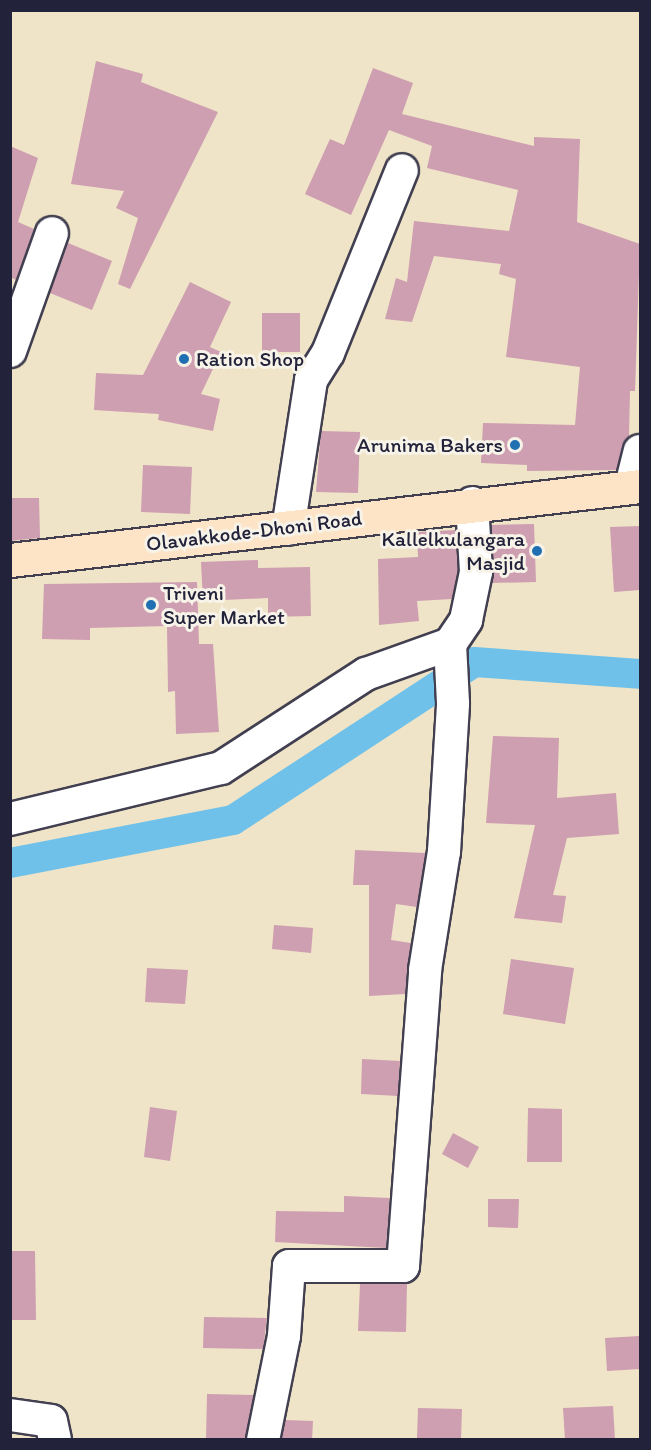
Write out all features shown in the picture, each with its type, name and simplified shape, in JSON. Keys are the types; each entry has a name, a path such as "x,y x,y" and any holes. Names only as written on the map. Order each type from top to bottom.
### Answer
{"main road":[{"name":"Olavakkode-Dhoni Road","path":"10,560 288,529 472,503 636,486"}],"street":[{"path":"288,529 311,380 328,353 402,170"},
{"path":"10,351 52,232"},
{"path":"636,486 640,451"},
{"path":"263,1440 284,1336 289,1266 403,1266 453,703 450,644 466,620 476,572 472,503"},
{"path":"10,819 221,768 366,674 450,644"},
{"path":"10,1415 51,1421 55,1440"}],"building":[{"path":"96,61 143,74 141,82 218,112 130,289 118,284 138,218 116,208 124,191 71,184"},
{"path":"373,68 413,83 402,114 534,146 534,137 580,139 577,222 640,244 635,391 630,391 629,437 617,470 527,471 527,465 481,463 483,423 575,425 580,367 506,357 516,279 499,274 501,264 434,256 412,322 385,319 396,278 407,282 414,221 509,231 518,190 427,168 432,146 389,130 351,215 305,194 330,139 344,145"},
{"path":"10,146 38,158 18,222 34,229 16,280 10,277"},
{"path":"68,243 112,261 92,310 50,293"},
{"path":"190,282 231,302 210,347 221,352 201,394 220,399 213,431 158,420 159,414 94,410 96,373 143,375"},
{"path":"262,313 300,313 300,352 262,352"},
{"path":"321,431 360,432 358,493 316,492"},
{"path":"143,465 192,467 190,514 141,512"},
{"path":"10,498 39,498 40,538 10,541"},
{"path":"534,524 536,582 492,583 491,525"},
{"path":"640,526 640,590 614,592 610,527"},
{"path":"456,530 458,571 452,599 417,601 419,621 379,625 378,559 418,557 417,532"},
{"path":"258,560 258,568 310,567 311,616 268,617 268,598 203,601 201,562"},
{"path":"197,582 199,644 213,644 219,732 176,734 175,691 168,692 167,626 90,628 90,640 42,639 44,584"},
{"path":"493,736 559,738 557,798 616,793 619,834 567,838 553,895 566,896 562,923 514,918 535,825 486,823"},
{"path":"355,850 426,853 417,907 396,904 391,940 411,943 405,994 369,996 369,885 353,885"},
{"path":"274,925 313,928 311,953 272,949"},
{"path":"511,959 574,968 565,1024 503,1014"},
{"path":"147,968 188,970 185,1004 145,1002"},
{"path":"362,1059 400,1061 398,1096 361,1094"},
{"path":"150,1107 177,1111 170,1161 144,1157"},
{"path":"528,1108 562,1109 562,1162 527,1162"},
{"path":"453,1133 479,1147 468,1168 442,1154"},
{"path":"344,1196 390,1198 386,1248 275,1242 276,1211 344,1212"},
{"path":"488,1199 519,1199 518,1228 488,1227"},
{"path":"11,1251 35,1251 36,1320 10,1320"},
{"path":"407,1283 406,1332 358,1331 360,1284"},
{"path":"204,1317 267,1318 263,1349 203,1348"},
{"path":"640,1336 640,1369 607,1371 605,1338"},
{"path":"207,1394 254,1395 245,1440 206,1440"},
{"path":"613,1406 615,1440 565,1440 563,1408"},
{"path":"418,1408 462,1409 461,1439 417,1438"},
{"path":"285,1420 313,1421 312,1440 281,1440"}],"waterway":[{"path":"10,863 233,820 474,662 640,674"}],"place":[{"name":"Ration Shop","path":"184,359"},
{"name":"Arunima Bakers","path":"515,445"},
{"name":"Kallelkulangara Masjid","path":"537,551"},
{"name":"Triveni Super Market","path":"151,605"}]}
